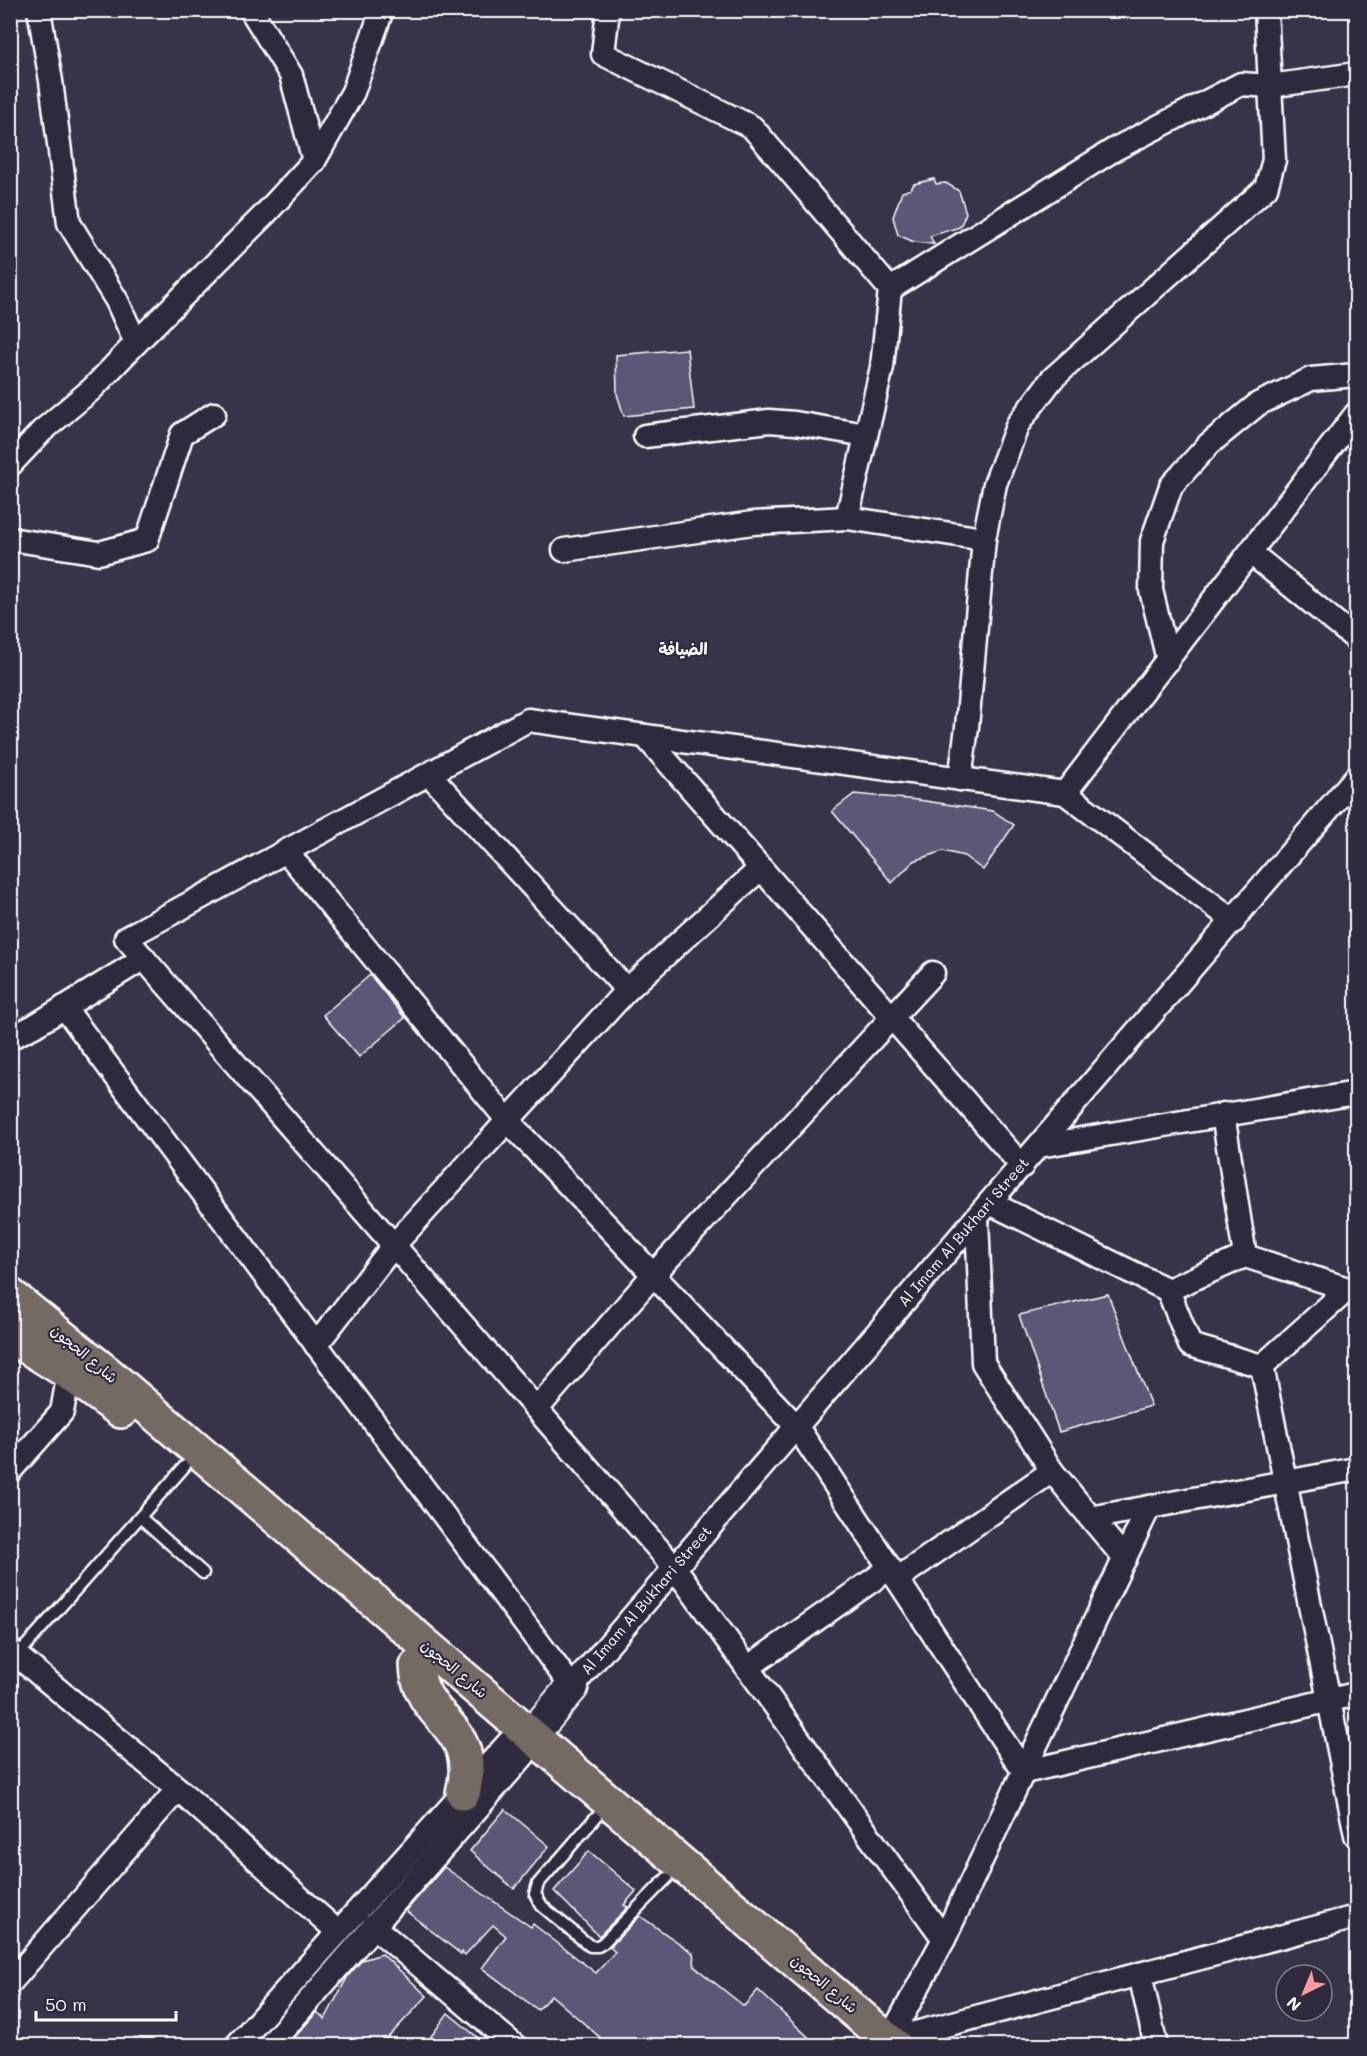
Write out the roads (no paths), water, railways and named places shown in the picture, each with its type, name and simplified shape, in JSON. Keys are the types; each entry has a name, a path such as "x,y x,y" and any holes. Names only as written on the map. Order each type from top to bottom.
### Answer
{"main road":[{"name":"شارع الحجون","path":"10,1295 107,1373 522,1744 881,2044"},
{"name":"شارع الحجون","path":"10,1336 69,1373 123,1412 417,1666 522,1744 596,1817 667,1878 881,2044"},
{"path":"417,1666 424,1696 449,1724 462,1747 466,1770 463,1793"}],"street":[{"path":"39,10 51,81 69,223 117,301 135,343"},
{"path":"251,10 291,75 315,160"},
{"path":"10,465 42,431 92,389 265,214 315,160 354,92 382,10"},
{"path":"608,10 603,54 752,127 890,289 882,367 848,518"},
{"path":"960,779 984,539 994,484 1018,424 1052,379 1266,189 1274,160 1266,10"},
{"path":"890,289 1115,149 1241,84 1270,86 1356,74"},
{"path":"1168,660 1151,590 1152,541 1171,486 1209,444 1258,404 1311,379 1356,375"},
{"path":"10,539 99,553 147,540 182,434 214,414"},
{"path":"1065,793 1251,554 1356,414"},
{"path":"645,436 769,421 866,435"},
{"path":"564,550 753,523 848,518 984,539"},
{"path":"1251,554 1356,639"},
{"path":"944,1939 675,1568 126,938 528,720 1065,793 1234,921"},
{"path":"645,736 1022,1166"},
{"path":"429,774 627,990"},
{"name":"Al Imam Al Bukhari Street","path":"572,1688 1356,777"},
{"path":"286,851 508,1121 797,1427 1024,1772"},
{"path":"316,1345 394,1245 627,990 761,868"},
{"path":"10,1038 144,958"},
{"path":"537,1409 653,1275 933,973"},
{"path":"64,1007 572,1688 522,1744 372,1926 269,2046"},
{"path":"1040,1146 1356,1093"},
{"path":"1223,1114 1245,1256"},
{"path":"1125,1559 1052,1471 983,1362 984,1210 1168,1290 1190,1345 1262,1366"},
{"path":"1168,1290 1245,1256 1352,1289"},
{"path":"1262,1366 1352,1289"},
{"path":"1262,1366 1356,1835"},
{"path":"10,1471 62,1412 69,1373"},
{"path":"1090,1518 1356,1468"},
{"path":"747,1668 1052,1471"},
{"path":"881,2044 944,1939 1149,1507"},
{"path":"14,1653 178,1789 338,1932"},
{"path":"1024,1772 1356,1694"},
{"path":"236,2046 463,1793 522,1744"},
{"path":"10,1983 178,1789"},
{"path":"881,2044 1356,1917"},
{"path":"372,1926 515,2046"},
{"path":"1140,1974 1156,2046"}],"lane":[{"path":"14,1653 185,1466"},
{"path":"140,1517 203,1573"},
{"path":"596,1817 538,1884 535,1894 542,1906 590,1946 598,1946 667,1878"}],"district":[{"name":"الضيافة","path":"683,649"}]}
